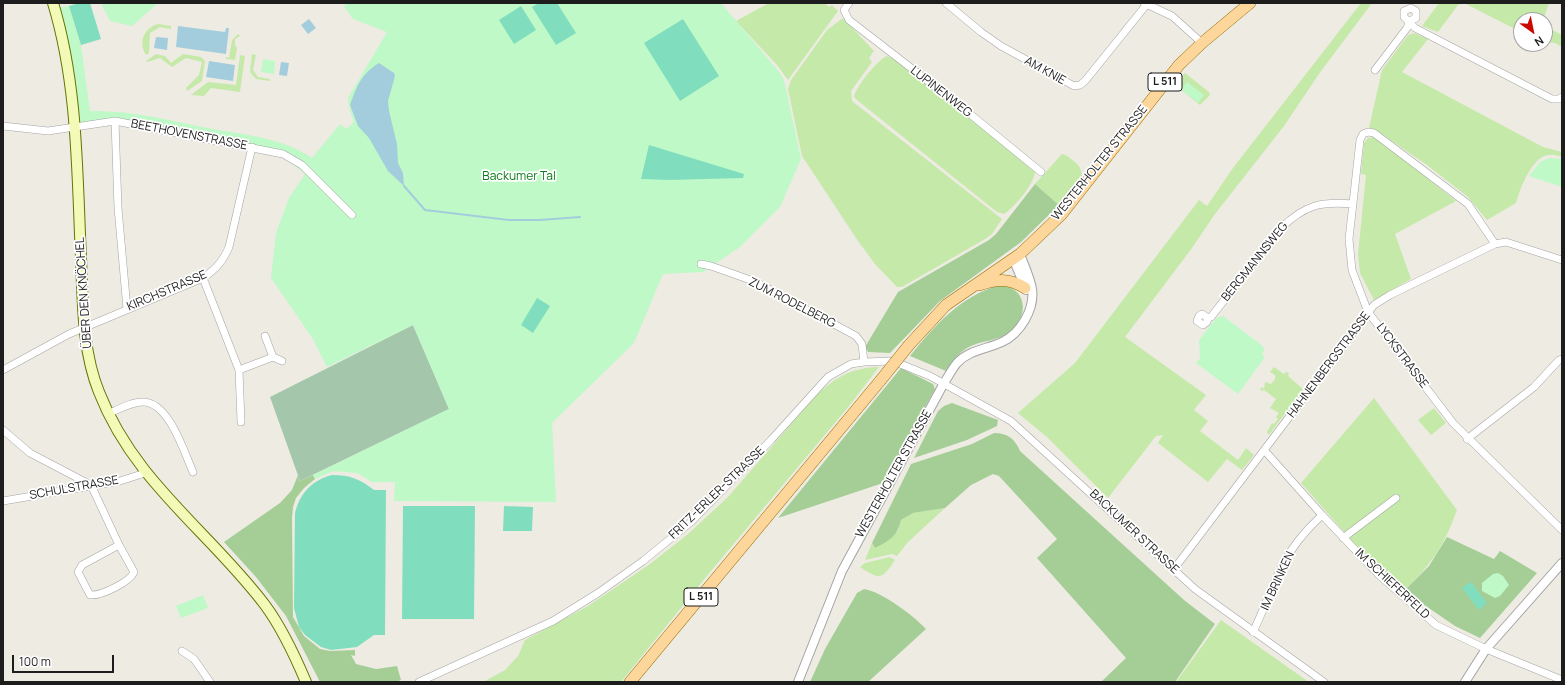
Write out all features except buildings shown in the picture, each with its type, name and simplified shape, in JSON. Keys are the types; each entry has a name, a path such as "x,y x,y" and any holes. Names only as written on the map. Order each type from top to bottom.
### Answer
{"main road":[{"name":"ÜBER DEN KNÖCHEL","path":"53,3 66,54 74,126 84,327 90,365 98,390 108,414 122,440 145,473 266,607 283,636 306,682"},
{"name":"WESTERHOLTER STRASSE","path":"1016,256 1060,215 1167,80 1202,43 1250,3"},
{"name":"L 511","path":"630,682 909,345 946,305 1016,256"},
{"path":"968,289 988,282 1004,280 1015,282 1025,288"}],"street":[{"name":"LUPINENWEG","path":"849,3 844,10 849,20 959,105 1041,172"},
{"name":"AM KNIE","path":"946,3 981,32 1001,46 1074,86 1080,85 1085,81 1146,4"},
{"path":"1146,4 1172,16 1202,43"},
{"path":"1375,70 1407,28 1410,21 1420,30 1552,99 1559,99 1562,96"},
{"name":"BEETHOVENSTRASSE","path":"3,126 48,131 115,121 283,154 302,165 352,215"},
{"path":"115,121 118,208 127,308"},
{"name":"LYCKSTRASSE","path":"1494,244 1468,204 1374,133 1368,132 1363,134 1360,140 1349,239 1351,265 1357,287 1368,312 1453,423 1467,439 1562,530"},
{"name":"KIRCHSTRASSE","path":"3,370 84,327 93,326 127,308 203,278 214,271 223,261 230,246 252,147"},
{"name":"BERGMANNSWEG","path":"1208,318 1211,317 1281,228 1293,216 1314,206 1330,202 1353,204"},
{"name":"HAHNENBERGSTRASSE","path":"1174,569 1265,451 1374,305 1390,295 1494,244 1506,242 1562,260"},
{"path":"1016,256 1025,288 1031,302"},
{"name":"WESTERHOLTER STRASSE","path":"798,682 842,572 944,383 957,363 970,353 1003,342 1016,332 1024,321 1031,302 1032,286 1016,256"},
{"name":"ZUM RODELBERG","path":"701,264 711,266 756,282 856,336 862,344 864,362"},
{"path":"203,278 239,370 241,422"},
{"path":"265,336 272,357"},
{"path":"239,370 272,357 282,361"},
{"path":"1467,439 1534,387 1559,360 1562,359"},
{"name":"FRITZ-ERLER-STRASSE","path":"419,682 557,619 604,589 643,561 691,522 771,440 828,377 851,364 892,361 914,368 944,383"},
{"name":"BACKUMER STRASSE","path":"944,383 1007,418 1022,429 1195,589 1324,682"},
{"path":"108,414 128,405 142,402 152,403 160,408 170,422 193,472"},
{"path":"3,430 30,453 91,485 119,545 134,572 132,577 98,594 90,595 78,572 82,565 119,545"},
{"name":"IM SCHIEFERFELD","path":"1265,451 1343,538 1380,575 1436,625 1486,649 1562,680"},
{"name":"SCHULSTRASSE","path":"3,501 120,481 145,473"},
{"name":"IM SCHIEFERFELD","path":"1343,538 1396,498"},
{"name":"IM BRINKEN","path":"1253,632 1262,615 1281,567 1305,531 1322,515"},
{"path":"1465,682 1486,649 1562,563"},
{"path":"182,651 194,659 210,682"}],"green space":[{"path":"79,3 90,3 101,39 81,45 69,6"},
{"path":"101,3 158,3 132,26 110,21"},
{"name":"Backumer Tal","path":"347,3 721,3 780,73 784,80 801,159 780,207 740,247 703,272 663,274 634,343 552,423 556,502 394,501 395,482 372,482 357,473 333,471 315,479 313,475 449,409 413,325 327,367 313,339 271,278 276,233 289,198 305,174 285,158 125,123 74,126 54,8 69,6 81,45 90,111 134,114 262,138 288,145 312,158 340,124 346,129 354,122 350,111 348,98 387,32 353,19 344,7"},
{"path":"539,3 557,3 576,33 556,45 532,7"},
{"path":"769,3 824,3 829,7 832,5 838,11 788,80 777,65 736,21"},
{"path":"1361,3 1372,3 1321,71 1284,126 1215,214 1192,248 1125,337 1206,395 1194,410 1208,421 1200,431 1238,460 1246,448 1254,455 1242,470 1227,459 1208,482 1158,443 1163,435 1156,436 1108,498 1048,438 1018,413 1075,363 1199,200 1207,206 1233,168"},
{"path":"1439,3 1463,3 1458,5 1438,32 1422,26"},
{"path":"1464,3 1549,3 1546,12 1513,12 1513,28"},
{"path":"521,6 536,30 514,44 499,20"},
{"path":"843,18 874,51 869,58 872,62 851,91 852,101 1002,219 992,234 985,239 902,287 897,287 875,264 858,241 802,156 788,89 791,80 827,30"},
{"path":"683,19 719,76 680,101 644,43"},
{"path":"158,24 171,26 171,29 160,27 150,33 149,53 146,55 143,45 144,36 149,29"},
{"path":"1553,30 1562,35 1562,47 1553,43"},
{"path":"1414,33 1428,39 1402,72 1543,147 1562,152 1562,157 1549,155 1537,161 1532,167 1520,190 1516,203 1487,220 1468,197 1427,165 1374,129 1369,128 1382,70 1408,35"},
{"path":"238,34 240,36 235,39 235,45 237,48 235,60 226,59 226,57 229,58 232,40"},
{"path":"156,54 165,56 171,63 183,54 201,57 205,61 202,81 187,91 186,88 199,75 202,62 186,58 172,67 160,58 146,61"},
{"path":"252,54 256,55 253,70 258,77 270,79 270,81 256,79 250,72"},
{"path":"240,55 245,56 240,92 211,88 204,96 191,95 208,82 236,85"},
{"path":"887,56 898,61 1035,171 1032,182 1028,188 1008,211 1004,214 997,212 854,97 858,87 868,74 878,62"},
{"path":"263,59 275,61 274,74 261,72"},
{"path":"1185,73 1209,92 1210,95 1200,105 1174,84"},
{"path":"1187,82 1204,95 1198,103 1181,89"},
{"path":"1375,137 1456,201 1395,234 1411,279 1374,300 1360,273 1358,254 1366,175 1361,174 1364,143 1368,138"},
{"path":"649,145 744,174 743,178 669,180 641,179"},
{"path":"1062,154 1075,162 1080,168 1082,174 1078,185 1059,205 1035,184"},
{"path":"1549,158 1562,159 1562,187 1529,176 1540,162"},
{"path":"1035,184 1059,205 1021,242 940,301 890,353 868,352 865,347 898,292 989,240 996,234"},
{"path":"999,285 1008,287 1015,291 1020,296 1022,303 1023,310 1021,318 1010,332 1000,338 972,345 967,348 955,358 946,371 910,356 949,313 972,297"},
{"path":"537,298 550,306 533,333 521,325"},
{"path":"1223,316 1265,349 1262,354 1265,357 1238,394 1196,363 1200,358 1199,340 1216,318"},
{"path":"413,325 449,409 300,481 270,397"},
{"path":"879,367 849,406 706,577 621,682 483,682 505,670 518,656 525,640 588,606 650,564 688,534 728,497 812,400 827,386 850,372"},
{"path":"1274,367 1284,374 1286,372 1289,373 1288,376 1303,389 1269,435 1267,432 1272,423 1274,424 1278,419 1276,417 1279,413 1270,408 1276,399 1264,390 1262,391 1260,389 1262,387 1264,389 1265,382 1271,384 1275,379 1275,375 1270,372"},
{"path":"901,368 933,384 935,389 883,483 778,518"},
{"path":"1374,398 1457,510 1447,535 1436,554 1404,591 1352,541 1301,483"},
{"path":"952,403 998,420 997,426 967,440 914,458 938,411 944,406"},
{"path":"1434,408 1446,423 1431,435 1418,420"},
{"path":"994,433 1003,434 1013,440 1020,451 1184,600 1215,624 1175,682 1101,682 1126,658 1037,558 1057,539 999,476 993,474 971,485 945,508 913,513 901,520 895,534 892,537 885,543 875,548 872,543 911,464 972,444"},
{"path":"298,475 300,481 313,475 315,479 304,488 296,498 293,507 293,617 304,636 320,649 330,651 355,650 355,656 351,655 356,664 376,669 397,666 401,680 396,682 320,682 286,616 256,577 224,542 280,503 292,490"},
{"path":"332,475 354,478 374,490 386,490 385,635 374,635 357,647 331,650 321,647 305,635 299,627 294,608 295,514 297,507 303,494 313,484 318,480"},
{"path":"403,506 475,506 474,619 402,619"},
{"path":"504,506 533,507 532,531 503,531"},
{"path":"945,508 908,542 897,556 892,554 865,560 872,543 875,548 898,531 901,520 913,513"},
{"path":"1447,537 1494,559 1500,551 1537,573 1480,638 1455,626 1404,591 1429,566"},
{"path":"890,557 895,560 887,571 880,576 872,574 860,567 865,563"},
{"path":"1498,573 1503,576 1509,585 1500,596 1495,598 1482,591 1482,583 1493,574"},
{"path":"1471,582 1487,603 1479,610 1462,588"},
{"path":"864,589 888,599 913,617 926,629 868,682 810,682 825,649 857,593"},
{"path":"203,595 208,608 181,618 176,606"},
{"path":"1221,620 1306,680 1307,682 1176,682"}],"water":[{"path":"309,19 316,28 308,34 301,25"},
{"path":"178,26 225,32 226,28 229,28 226,54 176,47"},
{"path":"156,37 168,38 167,50 154,48"},
{"path":"209,61 235,65 233,81 206,77"},
{"path":"281,62 289,63 287,76 279,75"},
{"path":"379,63 394,73 395,76 388,101 397,144 398,163 403,173 404,186 388,171 369,138 358,126 350,105 360,81 373,67"}],"waterway":[{"path":"404,186 425,210 509,220 540,220 580,217"}]}
